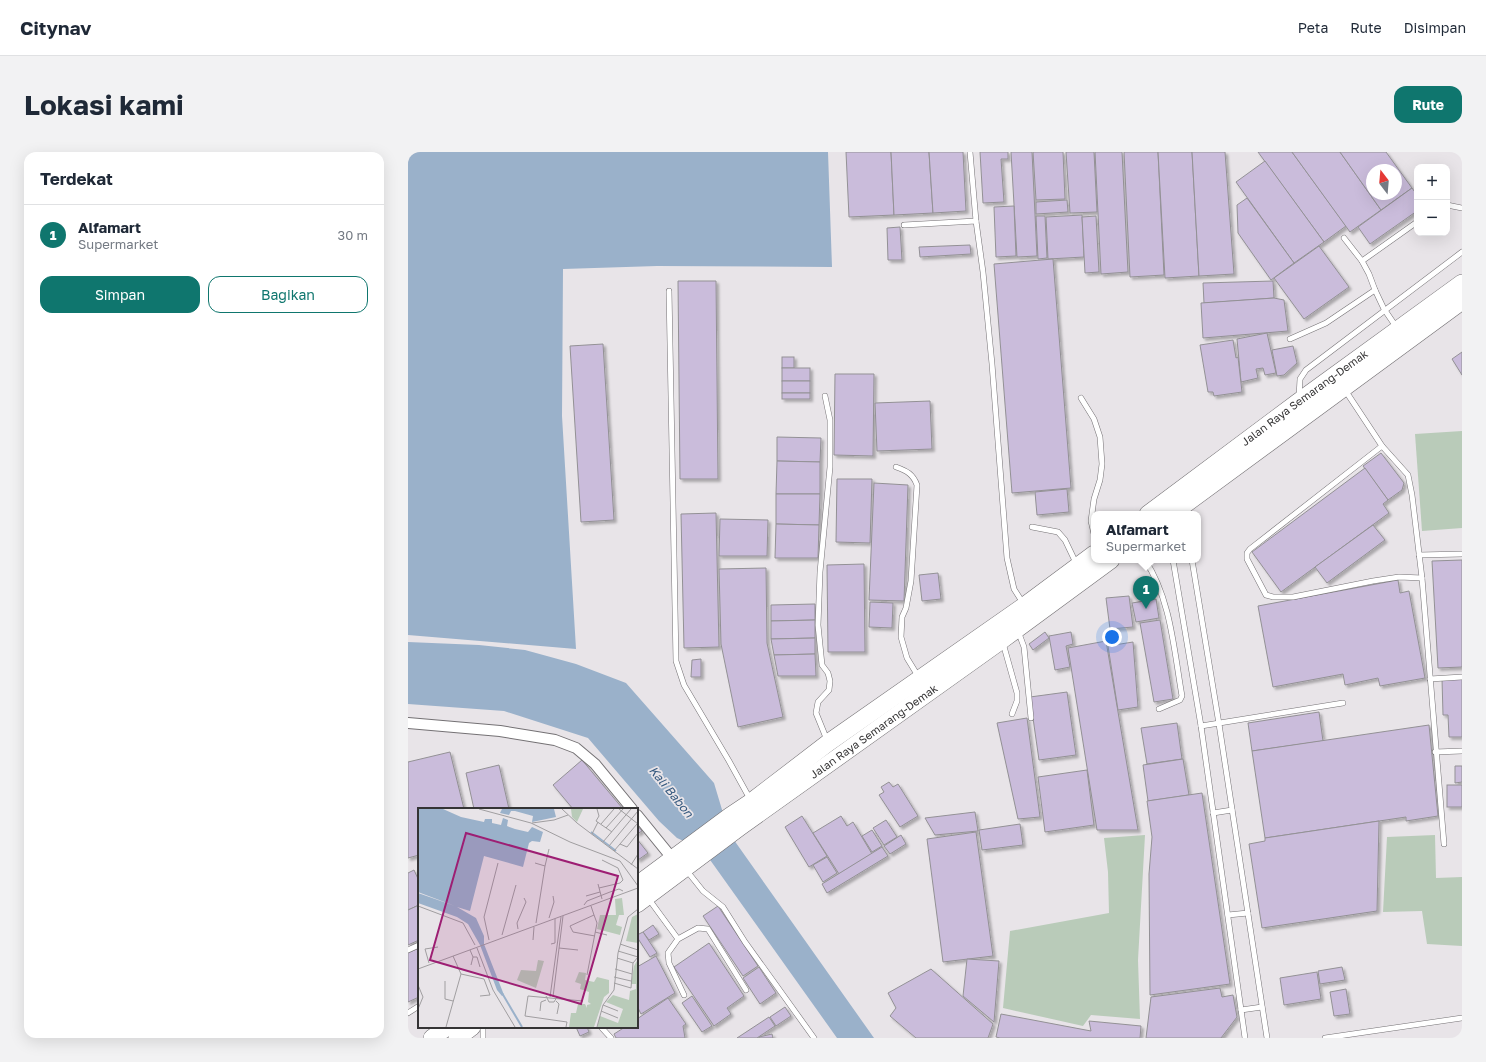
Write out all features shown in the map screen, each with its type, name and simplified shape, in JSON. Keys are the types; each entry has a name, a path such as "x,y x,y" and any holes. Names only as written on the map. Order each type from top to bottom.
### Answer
{"highway":[{"name":"Jalan Raya Semarang-Demak","path":"1152,511 1298,402 1462,283"},
{"name":"Jalan Raya Semarang-Demak","path":"1180,511 1462,301"},
{"name":"Jalan Raya Semarang-Demak","path":"735,822 751,802 828,743 1024,606 1091,556"},
{"name":"Jalan Raya Semarang-Demak","path":"644,898 684,860 735,822 1017,630 1107,563"},
{"path":"432,1038 446,1028"},
{"path":"457,1038 471,1028"}],"street":[{"path":"408,723 500,731 555,740 576,748 594,764 631,808"},
{"path":"638,817 684,860"}],"lane":[{"path":"970,152 992,364 1007,558 1014,589 1024,606"},
{"path":"1450,206 1462,208"},
{"path":"904,224 976,221"},
{"path":"1362,261 1414,224"},
{"path":"1344,238 1362,261 1384,310 1398,329"},
{"path":"1298,402 1300,379 1306,370 1462,252"},
{"path":"1290,339 1326,323 1375,290"},
{"path":"669,291 676,661 684,685 729,760 751,802"},
{"path":"1344,388 1382,446 1408,475 1420,555 1435,752 1444,844"},
{"path":"825,396 830,420 830,467 820,572 818,625 822,665 828,673 830,681 829,690 818,702 816,712 828,743"},
{"path":"1081,398 1094,419 1100,437 1102,464 1100,480 1094,499 1092,511"},
{"path":"1382,446 1250,549 1247,559 1266,596 1273,597 1293,597 1399,577 1422,578"},
{"path":"896,467 909,472 915,479 916,485 911,581 906,608 902,617 901,637 907,658 920,678"},
{"path":"1032,527 1058,532 1065,540 1078,566"},
{"path":"1420,555 1462,554"},
{"path":"1147,563 1159,585 1170,630 1182,696 1180,700 1158,709"},
{"path":"1174,563 1201,726 1245,1038"},
{"path":"1192,563 1219,724 1267,1038"},
{"path":"1017,630 1024,647 1031,718"},
{"path":"1002,640 1017,693 1017,702 1012,714"},
{"path":"1430,679 1462,676"},
{"path":"1201,726 1343,703"},
{"path":"1435,752 1462,751"},
{"path":"1213,813 1232,810"},
{"path":"684,860 703,891 723,907 745,942 814,1038"},
{"path":"644,898 660,914 678,939"},
{"path":"1228,915 1248,912"},
{"path":"684,995 669,962 668,953 678,939 698,928 708,929 746,990"},
{"path":"408,950 418,945"},
{"path":"408,1013 418,1007"},
{"path":"1241,1010 1262,1007"},
{"path":"1325,1038 1462,1018"},
{"path":"602,1028 611,1038"}],"green space":[{"path":"1462,431 1462,528 1422,531 1415,434"},
{"path":"1145,835 1138,960 1140,1019 1091,1015 1083,1026 1003,1008 1010,931 1109,913 1108,872 1104,838"},
{"path":"1435,835 1436,878 1462,877 1462,946 1427,944 1422,911 1383,912 1387,837"}],"water":[{"path":"408,152 828,152 832,267 657,266 563,269 562,416 576,649 408,635"},
{"name":"Kali Babon","path":"408,642 479,645 525,650 576,664 626,683 714,783 729,833 874,1038 837,1038 703,850 677,838 659,821 588,738 504,711 408,704"}],"building":[{"path":"846,152 891,152 894,215 849,217"},
{"path":"891,152 929,152 933,213 894,215"},
{"path":"929,152 963,152 966,211 933,213"},
{"path":"980,152 1008,152 1008,159 1001,159 1004,202 983,203"},
{"path":"1011,152 1032,152 1037,256 1017,257"},
{"path":"1033,152 1063,152 1065,199 1036,200"},
{"path":"1066,152 1094,152 1097,212 1070,213"},
{"path":"1095,152 1122,152 1128,272 1101,274"},
{"path":"1124,152 1158,152 1164,275 1130,277"},
{"path":"1158,152 1192,152 1199,276 1165,278"},
{"path":"1192,152 1225,152 1234,274 1199,276"},
{"path":"1258,152 1292,152 1346,226 1324,242"},
{"path":"1292,152 1340,152 1366,189 1366,200 1374,200 1381,210 1350,232"},
{"path":"1340,152 1386,152 1395,164 1366,164 1366,189"},
{"path":"1265,161 1324,242 1294,263 1236,182"},
{"path":"1402,174 1412,188 1402,195"},
{"path":"1412,188 1414,191 1414,213 1370,244 1358,227 1395,200 1402,200 1402,195"},
{"path":"1247,198 1294,263 1271,280 1238,233 1237,205"},
{"path":"1067,200 1068,212 1036,214 1036,202"},
{"path":"1374,200 1395,200 1381,210"},
{"path":"1014,206 1016,256 996,257 994,207"},
{"path":"1082,215 1084,257 1048,259 1046,217"},
{"path":"1036,216 1045,216 1047,258 1038,259"},
{"path":"1096,216 1099,272 1085,273 1082,217"},
{"path":"900,227 902,260 888,260 887,228"},
{"path":"970,245 971,254 920,257 919,247"},
{"path":"1319,246 1349,287 1304,319 1274,278"},
{"path":"1053,259 1071,488 1012,493 994,264"},
{"path":"678,281 716,281 718,479 680,479"},
{"path":"1273,281 1274,298 1204,303 1203,283"},
{"path":"1274,298 1284,300 1288,331 1203,338 1201,303"},
{"path":"1267,333 1276,373 1265,375 1263,368 1256,369 1258,378 1241,382 1237,339"},
{"path":"1233,340 1236,358 1238,357 1242,392 1214,396 1213,392 1208,392 1200,345"},
{"path":"603,344 614,520 581,522 570,346"},
{"path":"1293,346 1297,363 1284,375 1277,376 1272,350"},
{"path":"1462,352 1462,375 1452,359"},
{"path":"782,357 794,357 794,368 782,368"},
{"path":"782,368 810,368 810,381 782,381"},
{"path":"835,374 874,374 873,456 834,455"},
{"path":"782,381 810,381 810,393 782,393"},
{"path":"782,393 810,393 810,399 782,399"},
{"path":"930,401 932,449 877,451 875,403"},
{"path":"777,437 821,438 820,462 777,461"},
{"path":"1381,453 1404,483 1402,490 1388,500 1363,466"},
{"path":"777,461 820,462 820,494 776,494"},
{"path":"1365,468 1388,500 1383,504 1389,513 1281,592 1252,552"},
{"path":"837,479 872,479 870,543 836,542"},
{"path":"874,483 908,485 904,601 869,600"},
{"path":"1067,489 1069,512 1037,515 1035,492"},
{"path":"776,494 820,494 819,525 776,524"},
{"path":"716,513 719,647 684,648 681,514"},
{"path":"720,519 768,520 767,556 719,556"},
{"path":"776,524 819,525 818,558 775,558"},
{"path":"1373,525 1385,540 1327,583 1315,567"},
{"path":"1462,560 1462,667 1438,668 1432,561"},
{"path":"864,564 865,652 828,652 827,565"},
{"path":"766,568 767,643 783,717 738,727 721,644 719,569"},
{"path":"938,573 941,599 922,601 919,575"},
{"path":"1398,580 1400,593 1409,591 1425,678 1380,686 1378,678 1345,685 1343,674 1273,687 1258,606"},
{"path":"1129,596 1133,627 1110,629 1106,598"},
{"path":"1156,599 1159,618 1136,622 1132,603"},
{"path":"870,602 893,603 892,628 869,627"},
{"path":"815,604 815,620 771,621 771,605"},
{"path":"815,620 815,638 771,639 771,621"},
{"path":"1160,620 1173,699 1154,702 1140,623"},
{"path":"1045,632 1049,638 1033,650 1029,644"},
{"path":"1071,632 1073,644 1066,646 1070,667 1055,670 1049,636"},
{"path":"815,638 815,654 774,655 771,639"},
{"path":"1106,641 1138,830 1097,830 1068,648"},
{"path":"1133,642 1138,707 1118,710 1108,646"},
{"path":"815,654 816,676 778,676 774,655"},
{"path":"701,659 701,677 691,677 692,660"},
{"path":"1462,678 1462,737 1449,737 1448,715 1443,715 1442,679"},
{"path":"1067,692 1076,755 1039,760 1030,697"},
{"path":"1319,712 1323,741 1252,751 1248,723"},
{"path":"1027,718 1040,817 1018,819 997,723"},
{"path":"1177,723 1182,759 1147,764 1141,728"},
{"path":"1429,725 1438,816 1406,821 1406,817 1265,838 1252,751"},
{"path":"450,752 464,808 418,808 418,855 408,858 408,762"},
{"path":"1183,759 1189,795 1148,801 1143,765"},
{"path":"582,760 622,808 572,808 553,785"},
{"path":"499,765 509,808 474,808 466,773"},
{"path":"1455,766 1462,766 1462,782 1455,783"},
{"path":"1087,770 1094,825 1045,832 1038,777"},
{"path":"889,782 893,787 898,784 918,816 900,827 879,795 884,792 881,787"},
{"path":"1447,785 1462,785 1462,807 1447,807"},
{"path":"1202,793 1230,984 1150,995 1149,874 1152,837 1147,801"},
{"path":"975,812 978,831 935,835 925,818"},
{"path":"802,816 827,856 809,867 785,827"},
{"path":"841,816 847,826 853,822 872,854 839,874 813,833"},
{"path":"886,820 897,837 884,845 873,828"},
{"path":"1379,821 1377,911 1262,928 1249,844 1265,841 1265,838"},
{"path":"1020,824 1023,845 982,850 979,830"},
{"path":"638,826 642,831 638,833"},
{"path":"872,830 882,846 872,852 862,836"},
{"path":"976,832 993,956 943,962 927,839"},
{"path":"901,835 906,844 890,854 884,846"},
{"path":"638,840 648,853 638,860"},
{"path":"882,847 888,856 827,893 822,884"},
{"path":"827,857 837,873 823,882 813,865"},
{"path":"414,870 418,879 418,905 408,910 408,873"},
{"path":"418,905 418,940 408,945 408,910"},
{"path":"718,906 758,966 743,976 703,916"},
{"path":"653,925 659,934 649,940 643,932"},
{"path":"643,932 657,953 650,957 638,939 638,934"},
{"path":"709,943 744,996 727,1008 731,1014 714,1026 674,967"},
{"path":"418,948 418,997 408,1002 408,953"},
{"path":"656,956 675,993 641,1014 638,1008 638,966"},
{"path":"967,959 999,961 994,1022 963,996"},
{"path":"759,967 776,993 760,1004 743,978"},
{"path":"1342,967 1345,980 1320,984 1318,971"},
{"path":"931,969 993,1024 988,1038 916,1038 890,1016 896,1008 888,993"},
{"path":"1317,972 1321,999 1284,1005 1280,978"},
{"path":"1220,988 1222,997 1233,995 1237,1017 1221,1038 1146,1038 1151,997"},
{"path":"1346,989 1350,1014 1334,1016 1330,992"},
{"path":"692,996 712,1026 702,1032 682,1003"},
{"path":"668,998 686,1024 683,1026 685,1038 616,1038 614,1034 623,1028 638,1028 638,1018"},
{"path":"785,1007 791,1016 776,1026 770,1017"},
{"path":"1001,1014 1091,1031 1089,1021 1141,1026 1140,1038 1000,1038 996,1037"},
{"path":"769,1017 775,1026 757,1038 737,1038"},
{"path":"576,1028 587,1028 589,1032 580,1036"},
{"path":"772,1034 773,1038 759,1038 759,1037"}],"place":[{"name":"Alfamart","path":"1146,609"}]}
